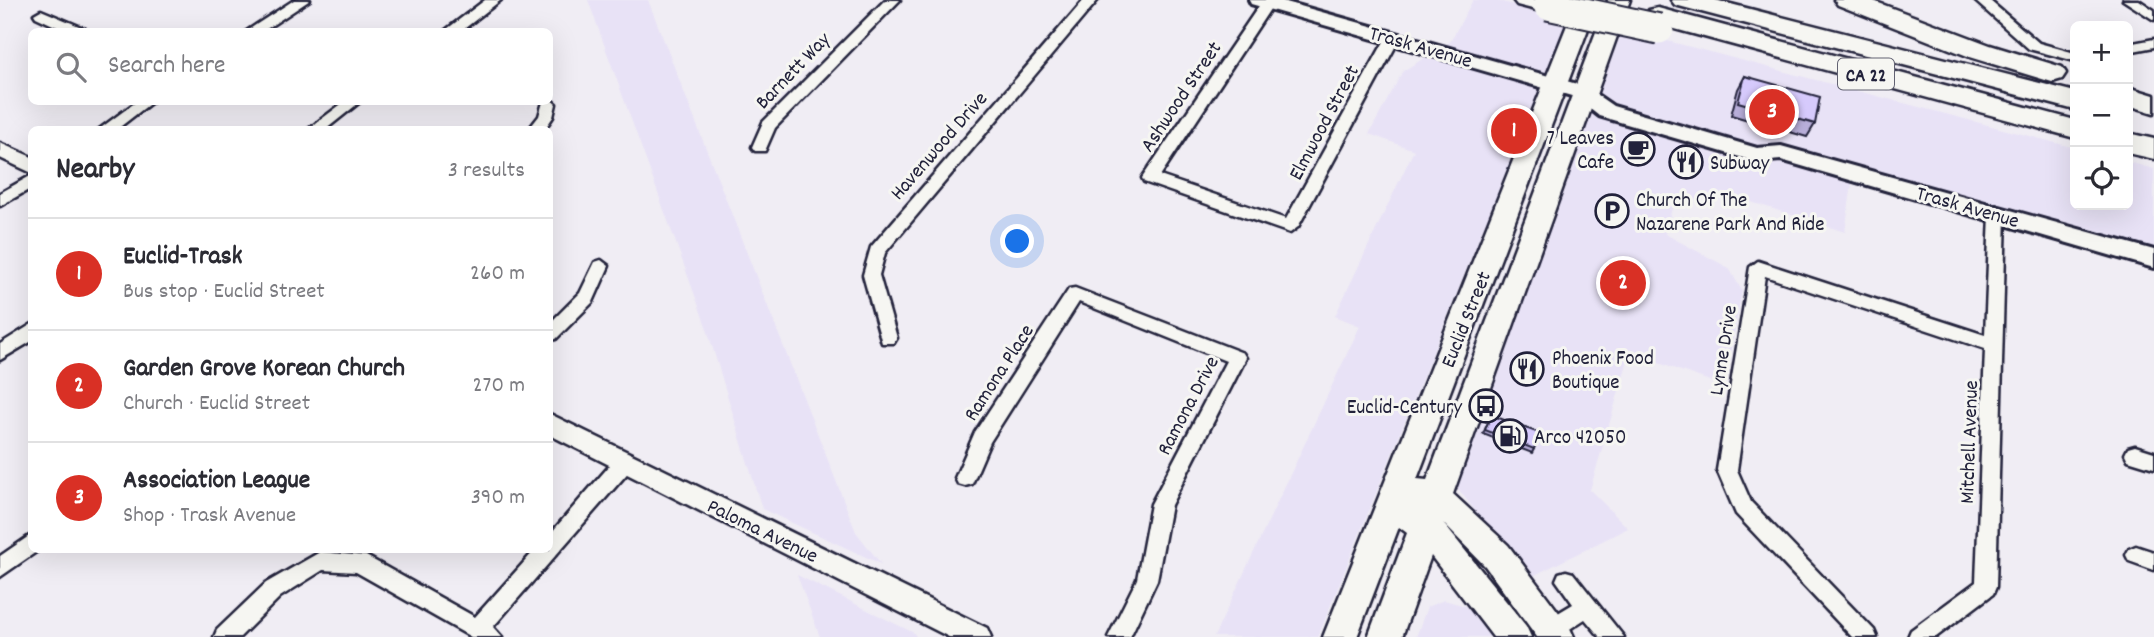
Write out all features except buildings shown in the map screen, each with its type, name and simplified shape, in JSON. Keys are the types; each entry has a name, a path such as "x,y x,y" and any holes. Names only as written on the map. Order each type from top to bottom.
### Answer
{"highway":[{"name":"CA 22","path":"1600,0 1658,23 2070,128"},
{"name":"CA 22","path":"1684,0 2070,100"},
{"path":"1847,0 1980,51 2070,78"},
{"path":"1537,3 1658,23"},
{"path":"2133,98 2154,104"},
{"path":"2133,116 2154,122"},
{"path":"2133,144 2154,149"}],"main road":[{"name":"Euclid Street","path":"1340,637 1588,0"},
{"name":"Euclid Street","path":"1385,637 1619,0"},
{"name":"Trask Avenue","path":"1263,1 1583,93 1606,111 1758,155 1781,153 2154,259"},
{"path":"1395,493 1480,538 1554,633"},
{"path":"1430,512 1454,558 1514,637"}],"street":[{"path":"258,28 303,0"},
{"path":"456,28 494,0"},
{"name":"Barnett Way","path":"760,147 768,126 893,0"},
{"name":"Havenwood Drive","path":"888,338 872,275 877,251 1091,0"},
{"path":"1981,0 2034,46 2070,56"},
{"path":"2130,0 2154,16"},
{"name":"Ashwood Street","path":"1263,1 1150,178 1290,227"},
{"path":"41,14 72,28"},
{"name":"Elmwood Street","path":"1290,227 1393,38"},
{"path":"2133,47 2154,43"},
{"path":"111,126 141,105"},
{"path":"320,126 349,105"},
{"path":"538,126 546,117 548,105"},
{"path":"0,150 28,164"},
{"path":"0,200 28,182"},
{"name":"Mitchell Avenue","path":"1919,637 1986,587 1998,214"},
{"path":"553,331 587,297 601,266"},
{"name":"Lynne Drive","path":"1866,637 1743,508 1727,470 1758,267 1995,345"},
{"name":"Ramona Place","path":"965,478 982,438 1075,295"},
{"name":"Ramona Drive","path":"1075,295 1237,358 1161,504 1147,580 1119,637"},
{"path":"0,353 28,334"},
{"name":"Paloma Avenue","path":"553,426 977,637"},
{"path":"2135,454 2154,460"},
{"path":"553,544 625,462"},
{"path":"0,568 28,546"},
{"path":"225,637 273,590 320,561 359,563 484,633 546,553"},
{"path":"1566,580 1613,637"},
{"path":"1554,633 1588,606"}],"shaded area":[{"path":"588,0 648,0 856,532 881,564 762,509 706,326"},
{"path":"1473,0 1494,0 1568,18 1318,637 1214,637 1360,326 1335,316 1414,150 1369,134 1403,71 1450,42"},
{"path":"1622,29 2070,147 2070,210 2133,210 2133,163 2154,169 2154,261 1853,177 1845,232 1723,193 1673,205 1665,234 1729,268 1742,291 1724,386 1630,353 1590,490 1628,528 1527,579 1456,486"},
{"path":"797,575 914,633 916,637 820,637"},
{"path":"1444,600 1469,607 1492,637 1416,637 1427,607"}],"place":[{"name":"Association League","path":"1772,112"},
{"name":"Euclid-Trask","path":"1514,131"},
{"name":"7 Leaves Cafe","path":"1638,149"},
{"name":"Subway","path":"1686,162"},
{"name":"Church Of The Nazarene Park And Ride","path":"1612,211"},
{"name":"Garden Grove Korean Church","path":"1623,283"},
{"name":"Phoenix Food Boutique","path":"1527,369"},
{"name":"Euclid-Century","path":"1486,406"},
{"name":"Arco 42050","path":"1510,436"}]}
